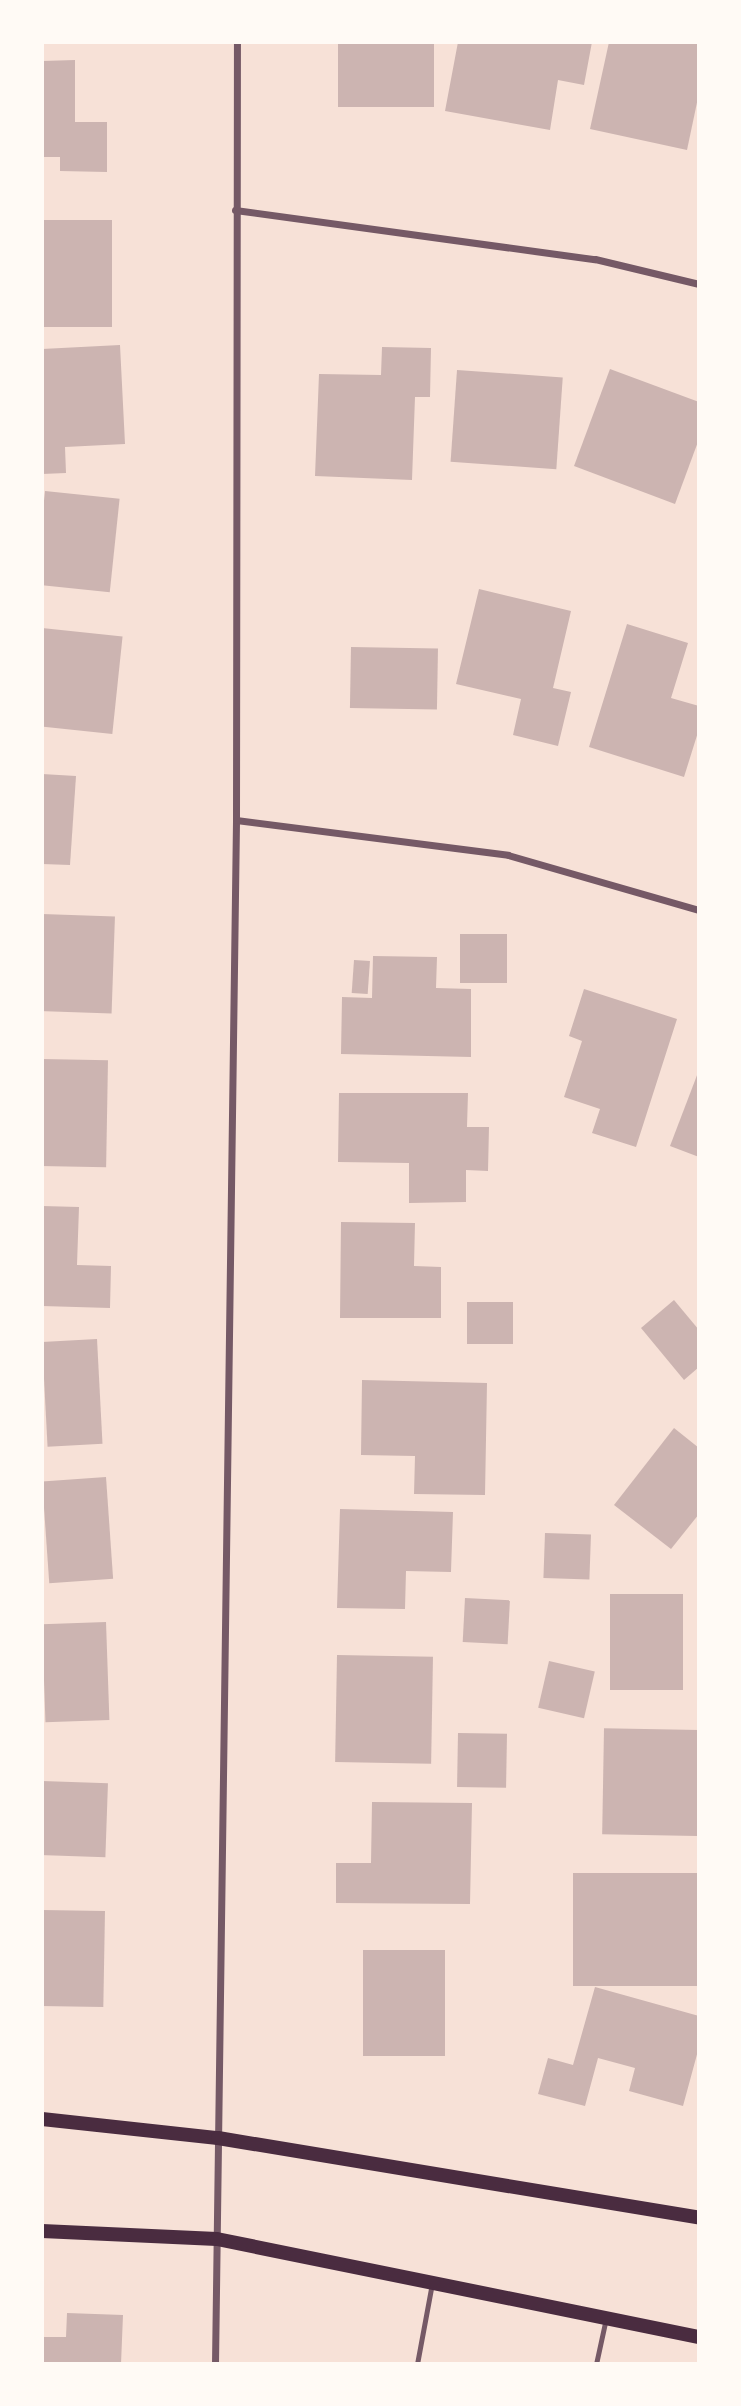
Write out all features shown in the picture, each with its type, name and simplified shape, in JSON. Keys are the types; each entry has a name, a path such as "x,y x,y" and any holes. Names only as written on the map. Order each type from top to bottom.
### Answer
{"main road":[{"path":"42,2119 218,2138 699,2218"},
{"path":"42,2231 217,2239 699,2337"}],"street":[{"path":"215,2364 236,820 234,210 237,42"},
{"path":"234,210 595,259 699,284"},
{"path":"236,820 508,855 699,910"}],"lane":[{"path":"417,2364 432,2283"},
{"path":"596,2364 606,2318"}],"building":[{"path":"338,42 434,42 434,107 338,107"},
{"path":"458,42 592,42 584,85 558,80 550,130 445,111"},
{"path":"609,42 699,42 699,93 687,150 590,129"},
{"path":"75,60 75,122 107,122 107,172 60,171 60,157 42,157 42,61"},
{"path":"42,220 112,220 112,327 42,327"},
{"path":"120,345 125,444 65,447 66,473 42,474 42,349"},
{"path":"382,347 431,348 430,397 415,397 412,480 315,476 319,374 381,375"},
{"path":"610,369 699,402 699,439 675,504 574,466"},
{"path":"457,370 563,377 556,469 451,462"},
{"path":"45,491 120,499 110,592 42,585"},
{"path":"479,589 571,611 553,688 571,692 558,746 513,735 521,699 456,684"},
{"path":"627,624 688,643 671,698 699,706 699,729 684,777 589,747"},
{"path":"42,628 123,636 112,734 42,727"},
{"path":"351,647 438,649 437,710 350,708"},
{"path":"42,774 76,776 70,865 42,864"},
{"path":"42,914 115,917 112,1013 42,1011"},
{"path":"460,934 507,934 507,983 460,983"},
{"path":"373,956 437,957 436,988 471,989 471,1057 341,1054 342,997 372,998"},
{"path":"354,960 370,961 368,994 352,993"},
{"path":"584,989 677,1019 636,1147 592,1133 600,1109 564,1097 582,1041 569,1036"},
{"path":"42,1059 108,1060 106,1167 42,1166"},
{"path":"699,1070 699,1157 670,1146"},
{"path":"339,1093 468,1093 467,1127 489,1127 488,1171 466,1170 466,1202 409,1203 409,1163 338,1162"},
{"path":"42,1206 79,1207 77,1265 111,1266 110,1308 42,1306"},
{"path":"341,1222 415,1223 414,1266 441,1267 441,1318 340,1318"},
{"path":"674,1300 699,1330 699,1367 684,1380 641,1328"},
{"path":"467,1302 513,1302 513,1344 467,1344"},
{"path":"97,1339 102,1444 48,1447 42,1342"},
{"path":"362,1380 487,1383 485,1495 414,1494 415,1456 361,1455"},
{"path":"674,1428 699,1448 699,1514 671,1549 614,1505"},
{"path":"106,1477 113,1579 49,1583 42,1481"},
{"path":"340,1509 453,1512 451,1572 406,1571 405,1609 337,1608"},
{"path":"545,1533 591,1535 589,1580 543,1578"},
{"path":"610,1594 683,1594 683,1690 610,1690"},
{"path":"465,1598 510,1600 508,1644 463,1642"},
{"path":"106,1622 109,1720 45,1722 42,1624"},
{"path":"337,1655 433,1657 431,1764 335,1762"},
{"path":"549,1661 595,1672 584,1718 538,1708"},
{"path":"604,1728 699,1730 697,1836 602,1834"},
{"path":"458,1733 507,1734 506,1788 457,1787"},
{"path":"42,1781 108,1783 105,1857 42,1855"},
{"path":"372,1802 472,1803 470,1904 336,1903 336,1863 371,1863"},
{"path":"573,1873 699,1873 699,1986 573,1986"},
{"path":"42,1910 105,1911 103,2007 42,2006"},
{"path":"363,1950 445,1950 445,2056 363,2056"},
{"path":"595,1987 699,2016 699,2047 683,2106 629,2091 635,2068 598,2058 585,2106 538,2094 548,2058 573,2065"},
{"path":"67,2313 123,2315 121,2364 42,2364 42,2337 66,2337"}]}
